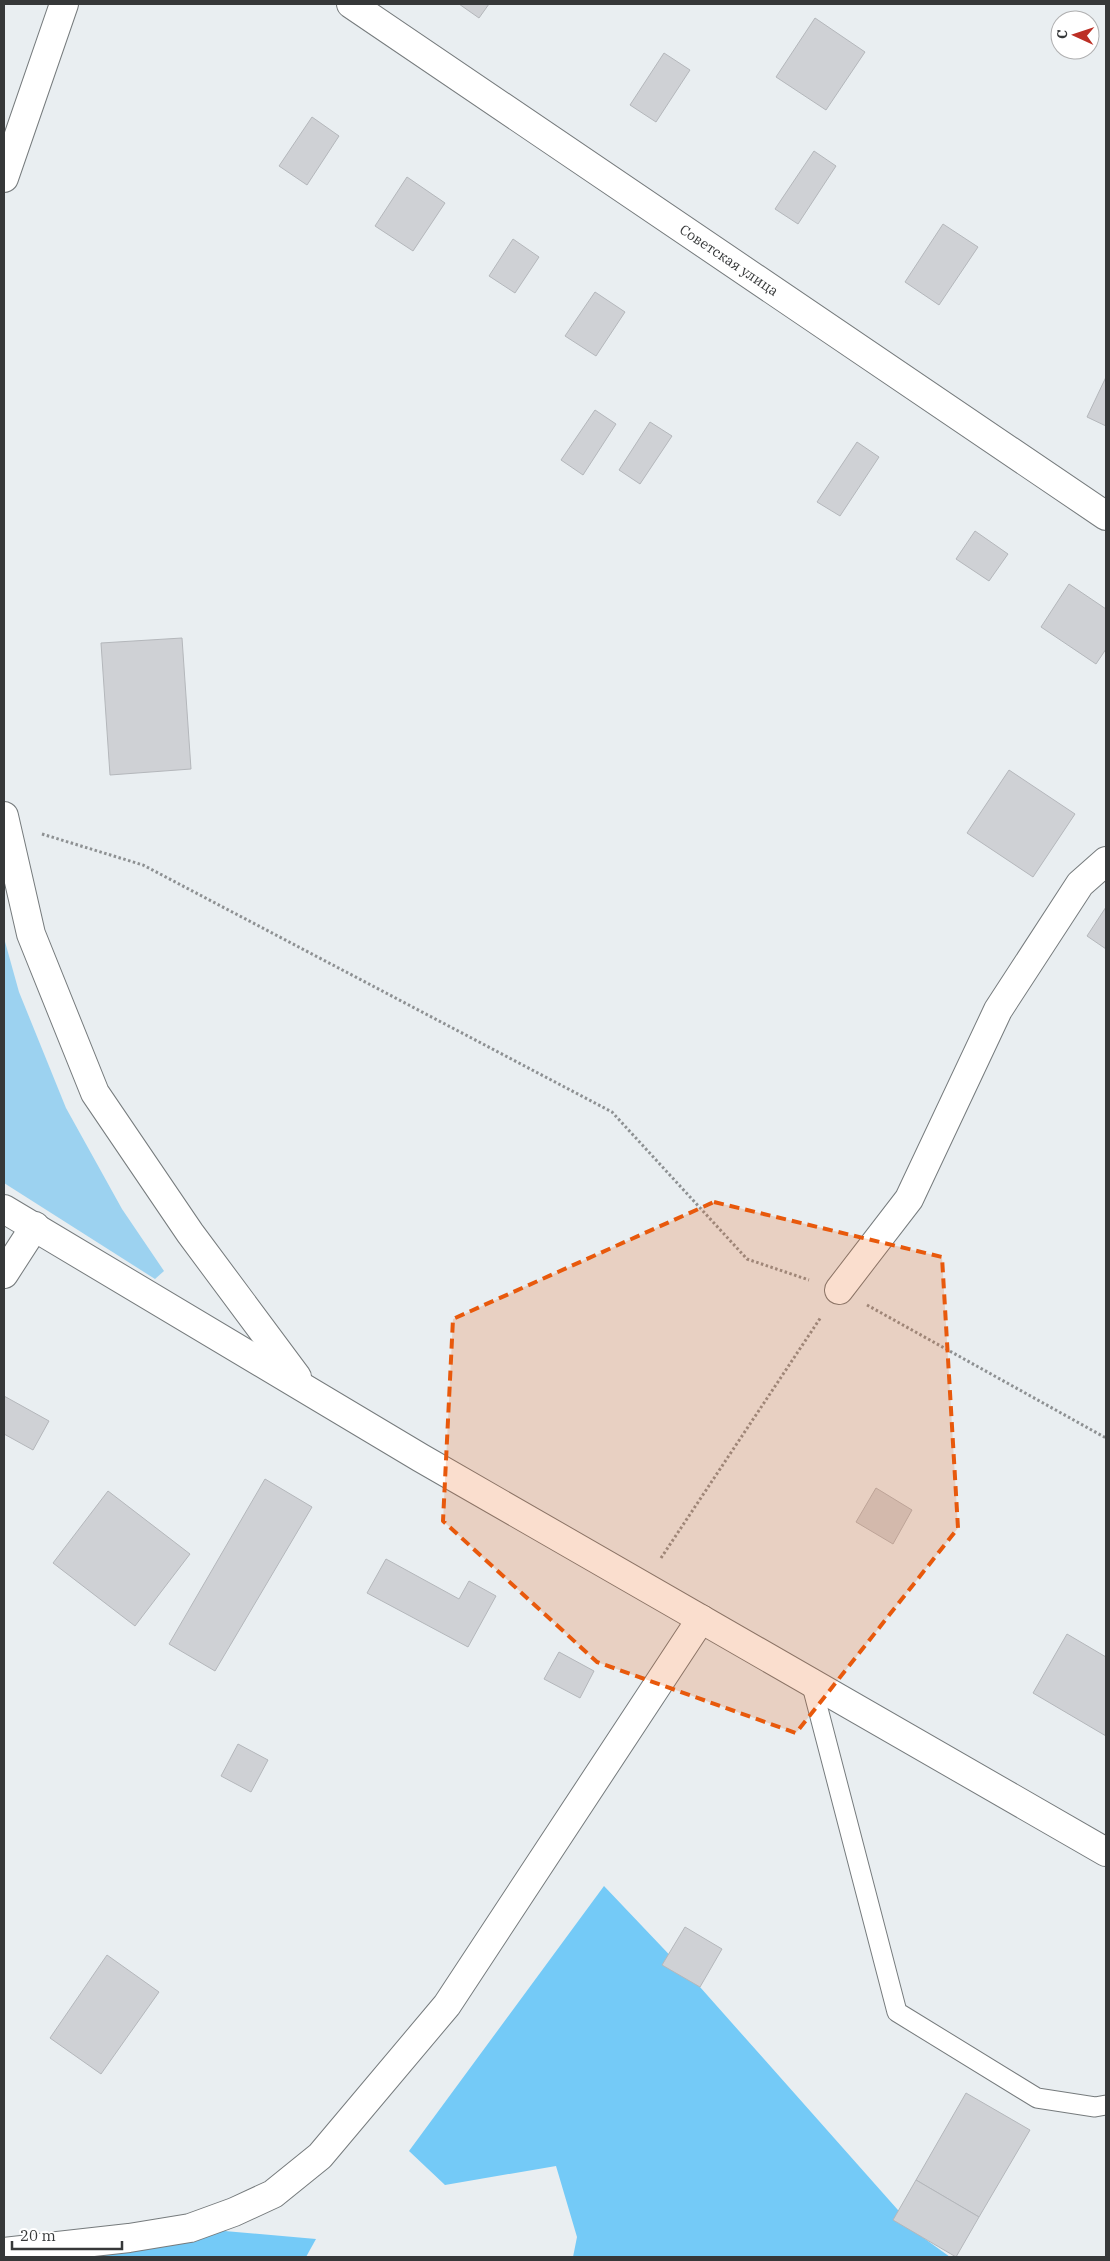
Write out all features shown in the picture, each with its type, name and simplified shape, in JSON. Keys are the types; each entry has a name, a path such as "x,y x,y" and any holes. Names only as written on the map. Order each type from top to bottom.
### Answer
{"main road":[{"path":"4,172 64,4"},
{"name":"Советская улица","path":"351,4 1106,516"},
{"path":"5,820 31,934 95,1093 190,1233 305,1388"},
{"path":"839,1290 909,1199 998,1010 1080,884 1106,861"},
{"path":"4,1209 420,1458 1106,1852"},
{"path":"4,1274 35,1226"},
{"path":"4,2252 128,2238 190,2228 234,2212 273,2194 320,2156 447,2006 701,1619"}],"lane":[{"path":"811,1682 897,2012 1037,2098 1095,2107 1106,2105"}],"path":[{"path":"5,820 143,865 612,1112 747,1259 839,1290 1106,1438"},
{"path":"642,1585 839,1290"}],"highlighted area":[{"path":"714,1202 942,1257 958,1528 796,1733 597,1662 443,1521 453,1319"}],"shaded area":[{"path":"4,938 19,992 66,1108 122,1209 164,1271 155,1279 4,1183"},
{"path":"604,1886 700,1987 921,2236 950,2257 573,2257 577,2237 556,2166 445,2185 409,2151"},
{"path":"190,2228 316,2239 306,2257 12,2257"}],"building":[{"path":"459,4 489,4 479,18"},
{"path":"815,18 865,52 826,110 776,77"},
{"path":"664,53 690,70 656,122 630,105"},
{"path":"312,117 339,136 307,185 279,166"},
{"path":"814,151 836,166 798,224 775,209"},
{"path":"407,177 445,203 413,251 375,226"},
{"path":"943,224 978,247 939,305 905,282"},
{"path":"513,239 539,257 515,293 489,276"},
{"path":"595,292 625,312 596,356 565,336"},
{"path":"1106,377 1106,426 1087,417"},
{"path":"595,410 616,424 583,475 561,460"},
{"path":"650,422 672,436 640,484 619,470"},
{"path":"857,442 879,457 840,516 817,502"},
{"path":"975,531 1008,554 989,581 956,559"},
{"path":"1069,584 1106,609 1106,649 1096,664 1041,627"},
{"path":"182,638 191,769 110,775 101,643"},
{"path":"1009,770 1075,814 1033,877 967,833"},
{"path":"1106,907 1106,949 1087,936"},
{"path":"4,1396 49,1421 33,1450 4,1434"},
{"path":"265,1479 312,1507 215,1671 169,1644"},
{"path":"876,1488 912,1510 893,1544 856,1522"},
{"path":"108,1491 190,1554 135,1626 53,1563"},
{"path":"386,1559 459,1599 469,1581 496,1596 468,1647 367,1593"},
{"path":"1067,1634 1106,1657 1106,1736 1033,1693"},
{"path":"559,1652 594,1671 580,1698 544,1679"},
{"path":"238,1744 268,1760 251,1792 221,1776"},
{"path":"685,1927 722,1949 700,1987 662,1965"},
{"path":"107,1955 159,1992 101,2074 50,2038"},
{"path":"966,2093 1030,2130 979,2217 916,2180"},
{"path":"916,2180 979,2217 956,2257 893,2220"}]}
